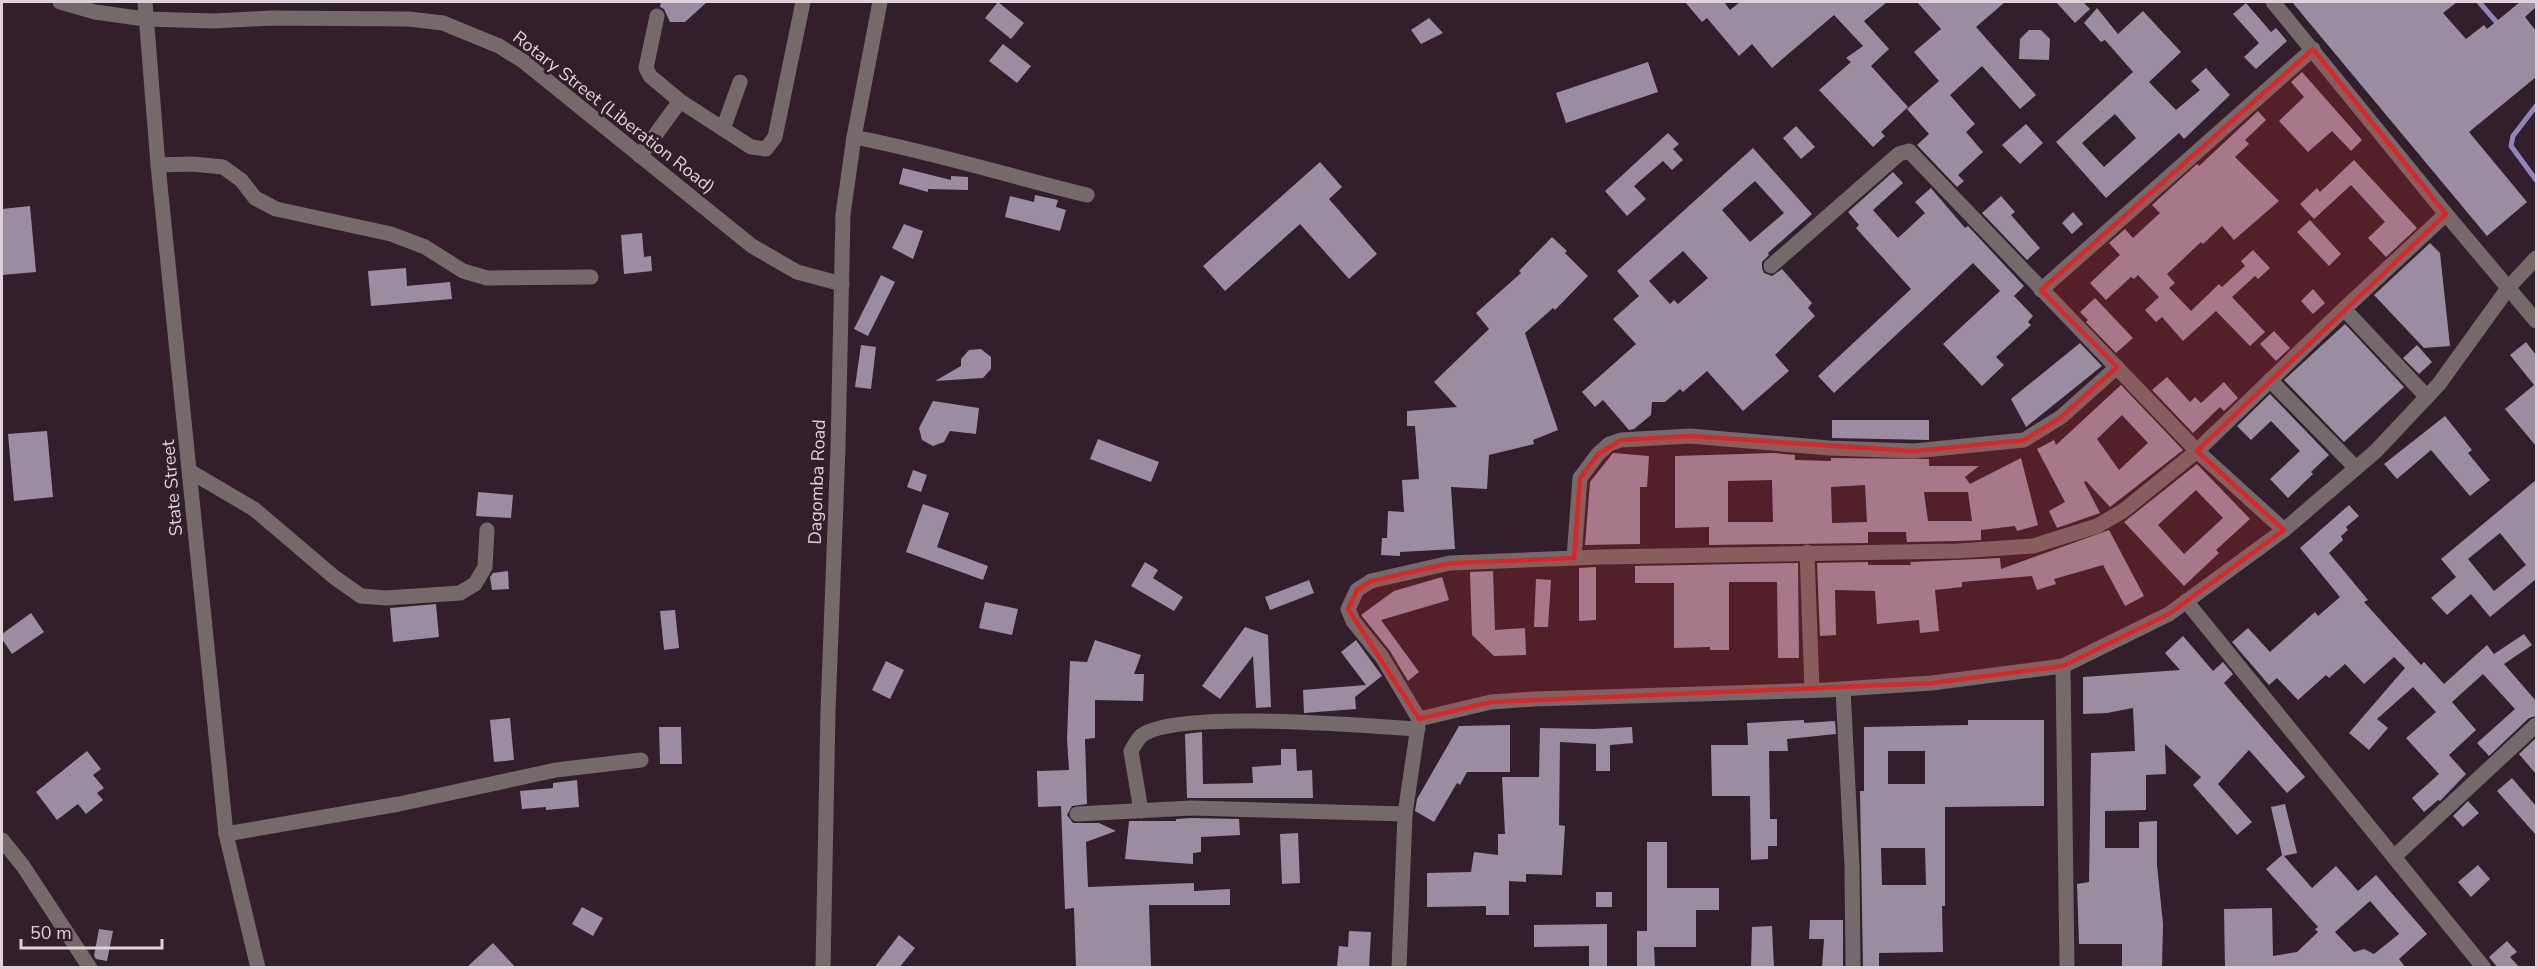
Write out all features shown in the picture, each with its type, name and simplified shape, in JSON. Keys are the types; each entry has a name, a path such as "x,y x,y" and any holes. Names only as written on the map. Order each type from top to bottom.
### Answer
{"street":[{"name":"Rotary Street (Liberation Road)","path":"60,2 96,12 145,20 409,19 443,23 499,46 523,61 752,246 797,272 842,284"},
{"name":"State Street","path":"145,2 158,165 226,834 258,968"},
{"path":"657,16 646,68 650,76 680,101 751,147 766,148 775,137 803,2"},
{"name":"Dagomba Road","path":"823,968 828,711 843,214 876,2"},
{"path":"2273,2 2536,321"},
{"path":"2042,290 2313,49"},
{"path":"723,129 740,82"},
{"path":"640,156 680,101"},
{"path":"854,137 896,145 1088,195"},
{"path":"1771,266 1899,154 1909,151 2197,451 2284,530"},
{"path":"158,165 192,164 223,167 241,180 255,198 276,209 391,234 425,247 463,271 487,278 591,277"},
{"path":"1399,968 1405,814 1418,724 1382,657 1353,621 1348,609 1357,590 1371,581 1450,563 1807,552 1958,551 2033,546 2097,526 2123,511 2197,451 2446,214"},
{"path":"1141,811 1131,752 1142,735 1187,722 1418,724 1491,702 1843,689 1932,683 2063,666 2169,614 2284,530 2376,451 2427,397 2463,353 2509,287 2536,258"},
{"path":"2344,309 2427,397"},
{"path":"1574,558 1580,478 1598,454 1609,444 1621,440 1690,436 1829,448 1914,451 2024,441 2061,417 2117,367"},
{"path":"2270,380 2356,468"},
{"path":"190,472 254,509 334,577 361,596 386,598 460,593 475,584 485,567 488,531"},
{"path":"1807,552 1812,690"},
{"path":"2186,601 2484,968"},
{"path":"2063,666 2067,968"},
{"path":"1843,689 1852,866 1853,968"},
{"path":"2395,856 2536,725"},
{"path":"226,834 399,804 556,770 641,760"},
{"path":"1077,814 1191,808 1405,814"},
{"path":"2,840 23,866 90,968"}],"highlighted area":[{"path":"2313,49 2446,214 2197,451 2284,530 2169,614 2063,666 1932,683 1491,702 1419,719 1348,609 1357,590 1371,581 1450,563 1574,558 1580,478 1598,454 1621,440 1690,436 1914,451 2024,440 2061,417 2117,367 2041,290"}],"building":[{"path":"661,2 707,2 685,22 670,22 664,9 660,7"},
{"path":"998,2 1024,23 1011,39 985,18"},
{"path":"1685,2 1724,2 1730,10 1740,2 1887,2 1864,21 1889,49 1871,66 1908,107 1881,132 1885,136 1873,147 1819,90 1851,62 1846,58 1863,46 1834,15 1772,68 1752,44 1739,56 1707,18 1702,22"},
{"path":"1917,2 2005,2 1976,27 2036,95 2020,109 1982,66 1950,95 1975,124 1966,132 1983,152 1958,175 1964,181 1957,187 1917,145 1929,134 1907,109 1939,81 1914,52 1941,29"},
{"path":"2056,2 2083,2 2090,9 2075,23"},
{"path":"2292,2 2457,2 2443,13 2466,39 2484,25 2487,29 2520,2 2536,2 2536,7 2525,17 2536,31 2536,77 2469,132 2527,202 2487,236"},
{"path":"2246,3 2271,32 2276,28 2287,41 2256,69 2244,57 2259,43 2233,14"},
{"path":"2097,8 2118,34 2143,11 2181,52 2149,82 2176,110 2200,90 2191,81 2206,68 2230,95 2184,139 2179,133 2106,198 2056,142 2133,72 2105,40 2101,42 2084,23","holes":["2115,114 2136,138 2104,167 2082,143"]},
{"path":"1429,18 1443,33 1421,44 1411,30"},
{"path":"2029,30 2041,30 2050,39 2049,60 2019,59 2020,39"},
{"path":"1003,44 1031,66 1017,83 989,61"},
{"path":"1648,62 1658,92 1566,123 1556,93"},
{"path":"2302,72 2362,140 2351,151 2332,131 2308,152 2279,121 2304,97 2291,82"},
{"path":"2258,111 2266,120 2245,140 2249,144 2235,157 2279,201 2234,240 2222,226 2167,274 2175,283 2169,288 2191,311 2219,284 2222,287 2245,266 2241,261 2253,250 2270,268 2258,279 2255,276 2232,297 2265,332 2250,346 2216,311 2183,341 2162,317 2156,322 2145,310 2159,297 2138,275 2134,279 2131,277 2106,300 2090,283 2120,255 2109,243 2125,229 2133,238 2160,213 2152,205 2197,164 2199,166"},
{"path":"2026,124 2043,143 2020,164 2002,145"},
{"path":"1796,126 1815,147 1801,159 1783,138"},
{"path":"1668,133 1679,144 1673,149 1683,160 1672,170 1663,161 1634,186 1646,199 1627,216 1605,191"},
{"path":"1753,148 1812,214 1768,253 1769,255 1762,262 1762,268 1764,273 1772,276 1782,269 1812,303 1808,308 1815,316 1775,355 1789,371 1743,411 1707,371 1683,392 1680,389 1665,402 1652,402 1651,415 1634,429 1629,430 1603,400 1595,407 1582,392 1636,344 1613,319 1639,296 1617,271","holes":["1755,181 1784,213 1750,242 1722,210","1683,251 1708,278 1678,304 1674,300 1670,304 1649,281"]},
{"path":"2354,160 2417,228 2386,257 2368,238 2385,222 2351,185 2314,219 2300,204 2317,188 2320,192"},
{"path":"1320,162 1342,187 1329,199 1377,254 1349,279 1300,224 1225,291 1203,266"},
{"path":"903,168 951,180 951,176 968,177 968,190 928,189 928,192 899,184"},
{"path":"1893,172 1903,183 1873,210 1898,238 1925,213 1915,202 1931,188 1965,228 1968,226 2024,286 2014,296 2033,316 2028,322 2031,325 1996,357 2004,365 1982,386 1943,344 2000,291 1973,263 1834,393 1818,376 1911,289 1856,228 1859,225 1848,212"},
{"path":"1035,195 1058,200 1056,207 1066,210 1060,231 1005,217 1010,196 1034,202"},
{"path":"2001,196 2015,212 2011,215 2040,248 2027,260 1982,213"},
{"path":"30,206 36,272 2,275 2,209"},
{"path":"2073,212 2083,224 2072,234 2062,223"},
{"path":"2310,220 2341,254 2329,266 2297,232"},
{"path":"904,224 923,231 913,259 892,248"},
{"path":"642,233 644,257 651,256 652,271 624,274 621,235"},
{"path":"1552,237 1588,276 1555,310 1553,308 1525,333 1558,430 1533,440 1534,444 1489,455 1487,489 1451,487 1455,549 1400,552 1400,556 1381,555 1382,538 1387,538 1388,511 1404,512 1402,480 1419,479 1415,426 1407,426 1407,411 1457,407 1434,382 1489,329 1476,313 1521,273 1519,271"},
{"path":"2430,243 2440,253 2450,346 2424,348 2374,295"},
{"path":"406,268 407,286 450,282 452,299 371,306 368,271"},
{"path":"881,275 895,282 868,336 854,329"},
{"path":"2313,289 2325,303 2313,314 2301,301"},
{"path":"2095,298 2133,338 2116,353 2086,322 2088,320 2080,312"},
{"path":"2345,324 2404,387 2344,442 2284,380"},
{"path":"2274,331 2290,348 2276,361 2260,344"},
{"path":"2526,342 2536,355 2536,446 2505,409 2534,385 2510,355"},
{"path":"2080,343 2102,366 2026,427 2011,399"},
{"path":"861,345 876,347 871,389 855,387"},
{"path":"2417,345 2432,362 2419,374 2403,358"},
{"path":"981,349 991,357 991,369 983,378 935,381 961,366 961,359 969,350"},
{"path":"2167,377 2190,402 2195,397 2201,403 2224,382 2238,398 2224,411 2220,407 2193,433 2152,390"},
{"path":"2121,385 2183,450 2110,507 2086,481 2084,482 2100,513 2057,528 2049,511 2065,502 2037,449 2054,440 2056,445","holes":["2122,415 2148,443 2119,470 2097,439"]},
{"path":"2270,394 2329,455 2288,498 2270,479 2300,451 2271,421 2251,440 2237,426"},
{"path":"933,401 979,408 976,434 950,431 944,442 933,446 922,440 919,428"},
{"path":"2445,416 2472,450 2468,453 2490,480 2470,496 2431,450 2397,479 2384,464"},
{"path":"1832,420 1929,420 1929,440 1832,438"},
{"path":"47,431 53,497 14,501 8,434"},
{"path":"1098,439 1159,462 1151,482 1090,459"},
{"path":"1613,453 1649,456 1647,487 1640,487 1640,544 1585,545 1590,482"},
{"path":"1774,453 1795,455 1795,460 1929,459 1929,466 1979,466 1965,477 1970,484 2021,458 2038,525 2017,531 2015,526 1981,530 1981,540 1907,542 1906,532 1868,532 1868,543 1709,545 1709,527 1675,528 1675,456","holes":["1772,480 1773,522 1728,522 1728,481","1865,485 1867,522 1832,523 1831,487","1924,492 1968,492 1972,521 1928,521"]},
{"path":"2197,464 2250,519 2216,550 2219,553 2184,586 2124,522","holes":["2196,490 2223,518 2184,554 2158,525"]},
{"path":"913,470 927,475 921,492 907,487"},
{"path":"2536,480 2536,579 2490,617 2471,594 2447,615 2431,598 2456,577 2441,559","holes":["2500,533 2526,565 2494,591 2468,559"]},
{"path":"478,492 513,495 511,518 476,516"},
{"path":"923,504 949,513 937,547 988,566 983,580 906,552"},
{"path":"2349,505 2359,516 2346,527 2348,530 2341,536 2343,540 2329,553 2368,600 2364,602 2421,665 2424,662 2444,684 2487,645 2494,654 2524,634 2532,645 2504,664 2536,701 2536,716 2529,718 2489,756 2477,743 2515,709 2483,674 2452,702 2476,730 2449,755 2466,774 2440,801 2438,800 2424,812 2412,798 2439,774 2406,738 2436,712 2413,687 2377,719 2388,728 2369,750 2349,733 2405,668 2394,657 2364,684 2345,664 2329,678 2326,675 2298,700 2277,678 2269,685 2232,642 2248,628 2270,652 2315,612 2318,616 2340,597 2300,548"},
{"path":"2109,530 2144,596 2125,606 2103,565 2054,579 2056,584 2037,590 2032,576 1962,582 1962,587 1935,590 1939,631 1920,633 1919,620 1877,624 1875,591 1835,590 1836,635 1820,636 1817,563 1868,562 1868,565 1911,565 1910,562 2000,558 2001,569"},
{"path":"1145,562 1158,570 1153,578 1183,597 1174,611 1131,586"},
{"path":"1798,563 1799,658 1778,658 1777,582 1729,582 1729,650 1710,650 1710,647 1674,648 1674,583 1635,583 1635,566"},
{"path":"1596,567 1596,620 1579,621 1579,568"},
{"path":"508,571 509,589 492,590 490,577 493,573"},
{"path":"1493,571 1495,630 1525,628 1526,655 1494,656 1472,635 1470,572"},
{"path":"1442,577 1449,600 1381,620 1419,672 1408,681 1390,651 1361,615 1394,591"},
{"path":"1536,579 1551,580 1548,627 1534,627"},
{"path":"1309,580 1314,593 1270,610 1265,597"},
{"path":"985,602 1018,609 1012,635 979,628"},
{"path":"436,604 439,637 393,642 390,608"},
{"path":"675,610 679,648 664,650 660,611"},
{"path":"31,613 44,632 12,654 2,639 2,634"},
{"path":"1245,627 1268,635 1271,707 1256,708 1253,656 1220,699 1202,686"},
{"path":"2183,636 2213,671 2223,662 2233,674 2224,683 2305,777 2287,793 2249,750 2218,784 2252,822 2237,835 2193,785 2201,777 2165,744 2166,774 2146,775 2146,810 2105,811 2105,848 2139,848 2139,822 2157,821 2157,865 2163,924 2162,968 2122,968 2122,944 2079,944 2077,884 2089,882 2091,753 2135,751 2133,708 2107,713 2083,714 2083,677 2180,670 2165,653"},
{"path":"1095,640 1141,655 1134,674 1144,674 1143,701 1095,700 1095,738 1085,739 1087,804 1072,806 1067,815 1073,823 1099,823 1116,831 1086,842 1088,887 1194,883 1194,891 1230,889 1230,905 1149,905 1151,968 1076,968 1074,908 1065,909 1061,806 1038,807 1037,771 1069,770 1067,739 1070,661 1087,662"},
{"path":"1356,640 1382,676 1355,697 1356,709 1304,713 1303,690 1366,685 1341,652"},
{"path":"886,661 904,670 890,699 872,690"},
{"path":"510,718 514,760 494,762 490,720"},
{"path":"1804,720 1804,723 1835,721 1836,734 1787,739 1788,751 1769,751 1770,819 1777,819 1777,846 1768,846 1768,859 1751,860 1750,796 1712,796 1711,745 1748,745 1747,723"},
{"path":"1968,720 2044,720 2044,806 1945,807 1943,952 1879,953 1879,968 1863,968 1860,791 1864,791 1864,727 1968,725","holes":["1888,751 1925,751 1925,784 1888,784","1881,848 1925,848 1926,885 1882,885"]},
{"path":"1510,725 1510,772 1467,772 1460,785 1457,783 1434,822 1415,811 1417,799 1459,726"},
{"path":"659,727 681,727 682,764 660,764"},
{"path":"1632,727 1633,743 1610,745 1610,771 1596,771 1596,744 1560,742 1559,825 1565,826 1562,875 1526,874 1526,882 1509,881 1509,915 1486,915 1486,906 1427,907 1427,873 1471,872 1474,852 1498,855 1498,834 1505,834 1502,777 1539,777 1540,728"},
{"path":"1202,732 1203,784 1253,783 1252,767 1281,765 1281,749 1296,749 1297,771 1312,770 1313,798 1187,798 1185,734"},
{"path":"2536,738 2536,774 2519,754"},
{"path":"87,751 101,769 93,775 104,788 97,793 103,800 86,814 78,804 57,820 36,792"},
{"path":"2512,778 2536,806 2536,835 2497,791"},
{"path":"577,780 579,807 546,810 546,807 522,809 520,791 553,788 553,783"},
{"path":"2468,801 2479,813 2463,827 2453,816"},
{"path":"2285,804 2297,853 2284,856 2312,888 2336,866 2358,891 2376,875 2427,934 2399,959 2406,968 2225,968 2224,909 2272,908 2273,956 2297,952 2318,932 2315,929 2318,927 2266,869 2282,855 2271,807","holes":["2370,901 2399,934 2374,954 2364,949 2354,952 2335,932"]},
{"path":"1176,819 1239,819 1240,835 1201,837 1201,852 1193,853 1193,864 1125,859 1129,821 1176,821"},
{"path":"1298,833 1300,883 1282,884 1280,834"},
{"path":"1647,842 1667,842 1667,888 1719,888 1719,910 1696,910 1696,947 1654,947 1655,968 1637,968 1637,931 1647,931"},
{"path":"2478,865 2490,879 2471,897 2458,882"},
{"path":"1596,892 1612,892 1612,907 1596,907"},
{"path":"582,907 603,918 593,936 572,924"},
{"path":"1810,920 1843,920 1843,968 1822,968 1824,939 1809,939"},
{"path":"1607,924 1607,968 1589,968 1589,946 1534,947 1534,925"},
{"path":"1772,926 1774,968 1751,968 1752,927"},
{"path":"99,929 113,931 107,961 96,959 94,956"},
{"path":"1349,931 1371,932 1369,968 1337,966 1339,946 1348,947"},
{"path":"899,935 915,948 899,968 874,968"},
{"path":"2507,941 2517,952 2510,957 2520,968 2498,968 2489,957"},
{"path":"493,943 516,968 466,968"}],"waterway":[{"path":"2479,2 2499,25"},
{"path":"2536,106 2513,136 2511,146 2536,180"}]}
